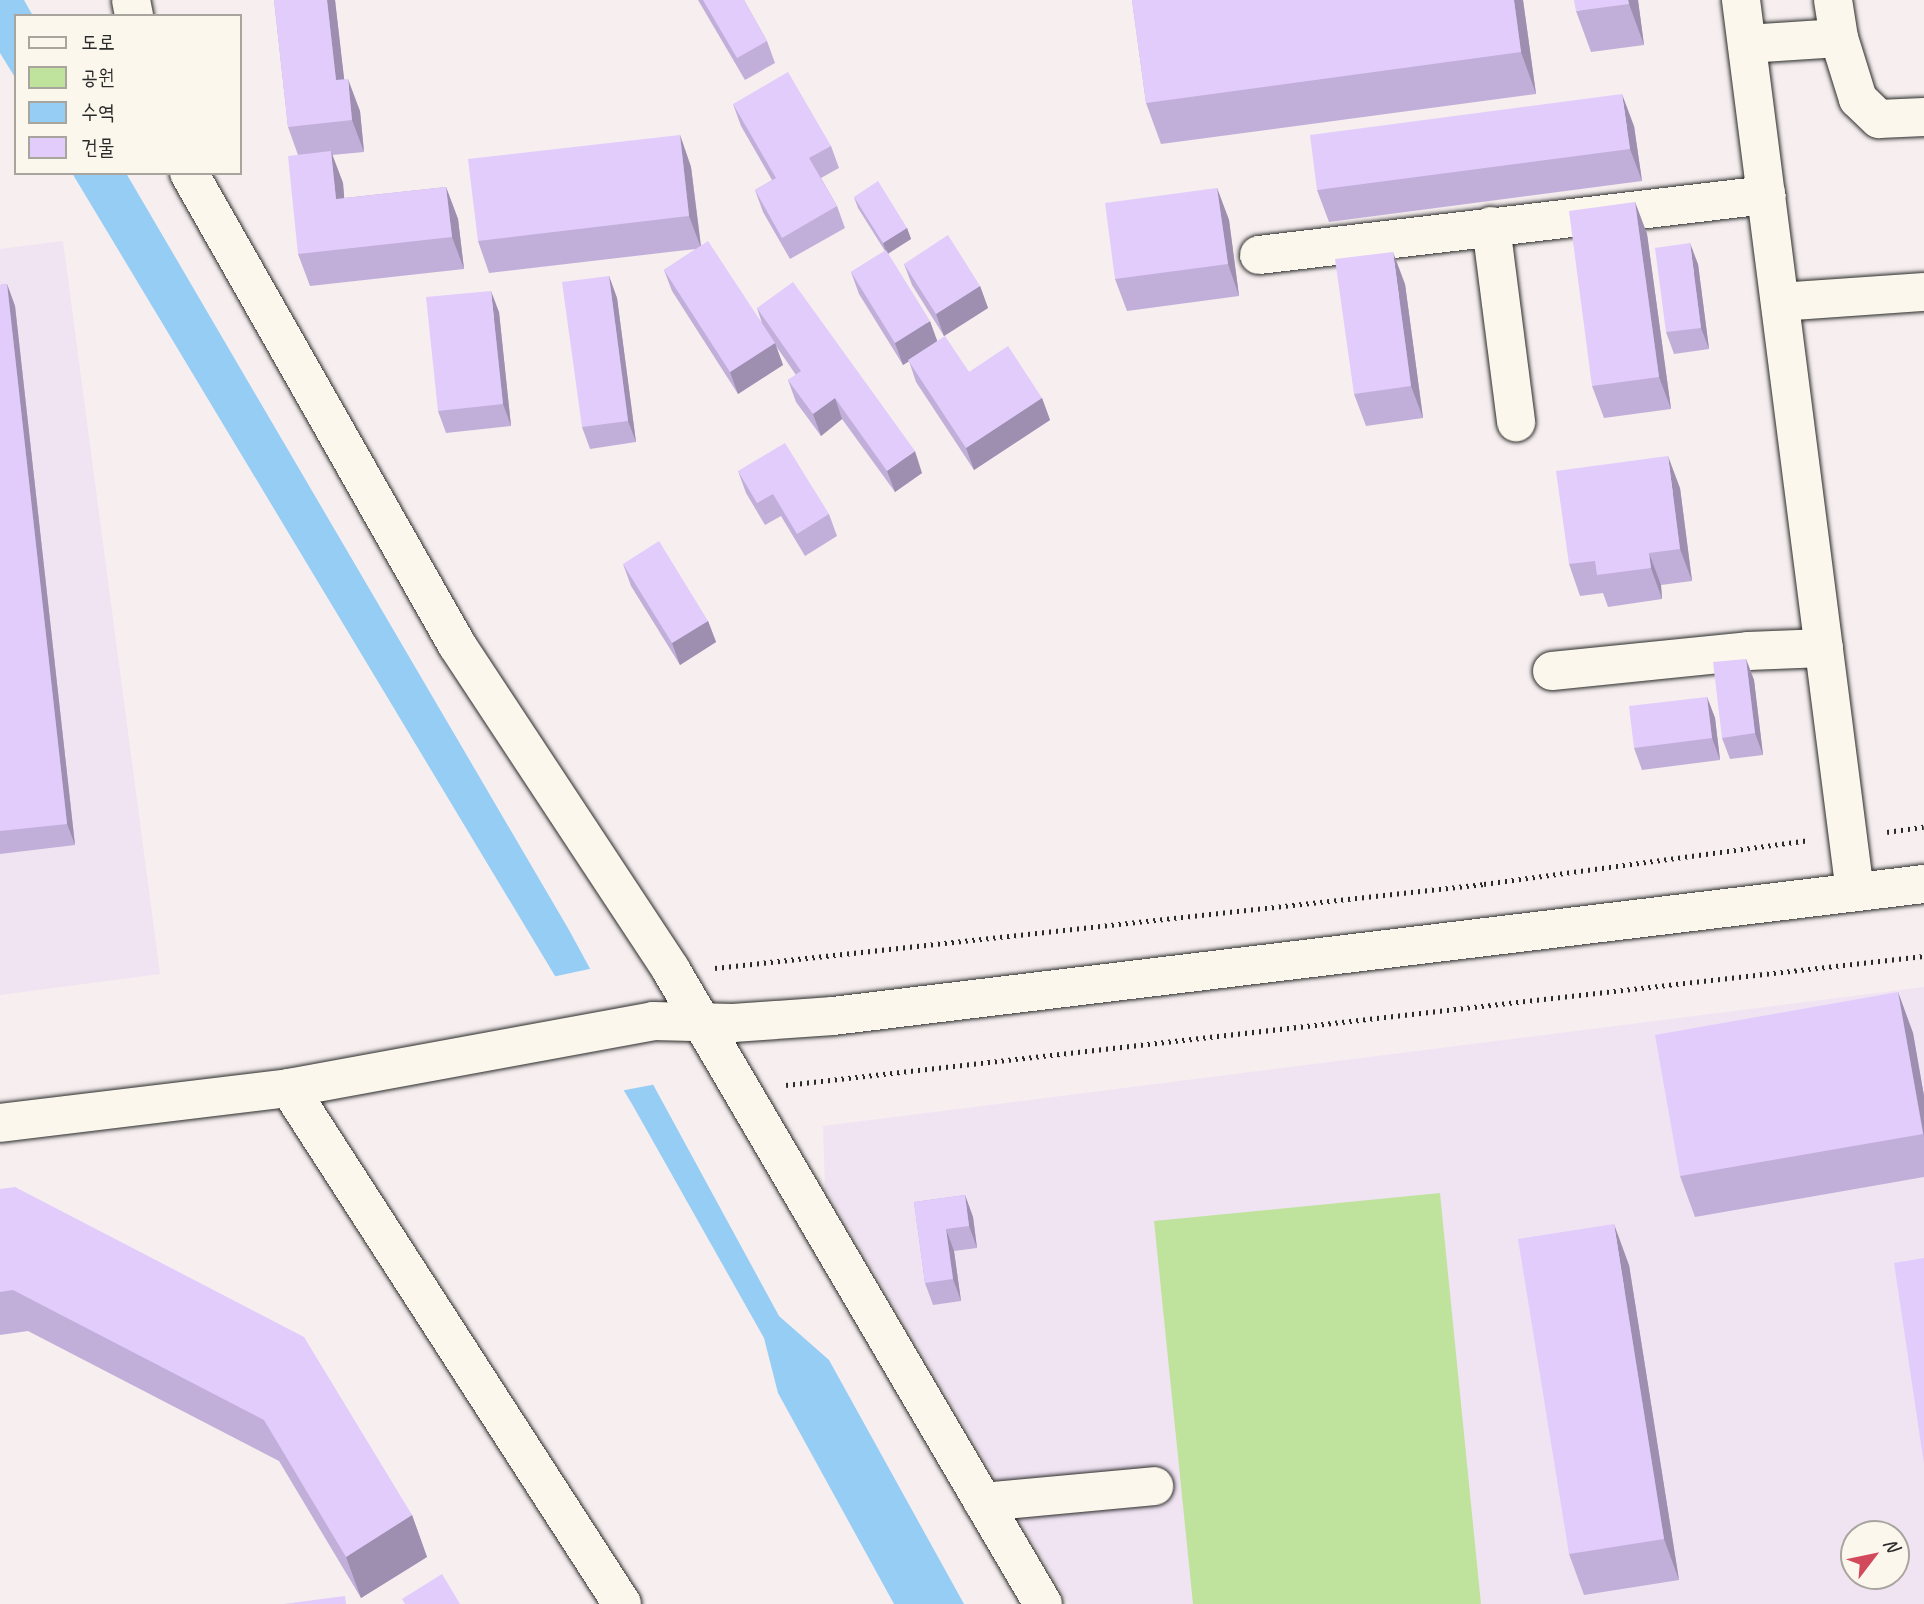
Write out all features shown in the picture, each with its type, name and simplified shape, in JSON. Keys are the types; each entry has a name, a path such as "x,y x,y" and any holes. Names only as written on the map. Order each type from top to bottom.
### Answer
{"street":[{"path":"1741,0 1855,892"},
{"path":"1833,0 1839,38 1858,99 1879,119 1924,117"},
{"path":"1747,44 1839,38"},
{"path":"190,175 457,645 671,970 744,1090 1043,1604"},
{"path":"1259,255 1766,195"},
{"path":"1491,226 1516,422"},
{"path":"1780,302 1924,292"},
{"path":"1552,671 1748,651 1824,648"},
{"path":"0,1123 289,1088 653,1021 834,1016 1924,884"},
{"path":"289,1088 622,1604"},
{"path":"983,1502 1154,1486"}],"path":[{"path":"671,970 749,967 1471,885 1848,834 1924,827"},
{"path":"744,1090 1924,956"}],"shaded area":[{"path":"63,241 160,974 0,995 0,249"},
{"path":"1924,987 1924,1604 1069,1604 825,1188 823,1126"}],"green space":[{"path":"1440,1193 1481,1604 1193,1604 1154,1221"}],"water":[{"path":"0,0 24,0 32,14 14,14 14,76 0,53"},
{"path":"73,175 127,175 569,930 779,1316 829,1360 964,1604 894,1604 778,1393 764,1338 632,1104"}],"pier":[{"path":"594,968 657,1084 620,1091 552,977"}],"building":[{"path":"274,0 327,0 336,80 348,79 352,120 288,127"},
{"path":"703,0 744,0 767,41 737,58"},
{"path":"1132,0 1514,0 1521,52 1146,103"},
{"path":"1574,0 1628,0 1629,4 1576,11"},
{"path":"788,72 831,146 809,158 837,206 782,238 755,190 776,178 733,104"},
{"path":"1622,94 1630,149 1317,190 1310,135"},
{"path":"680,135 689,216 478,241 468,159"},
{"path":"331,151 336,199 446,187 452,237 298,254 288,156"},
{"path":"878,181 907,228 883,243 854,197"},
{"path":"1217,188 1228,264 1115,279 1105,203"},
{"path":"1635,202 1659,377 1592,386 1569,211"},
{"path":"948,235 980,286 936,314 904,264"},
{"path":"708,241 775,343 730,372 664,270"},
{"path":"1690,243 1701,328 1666,332 1655,248"},
{"path":"886,250 930,321 895,343 851,272"},
{"path":"1393,252 1411,386 1354,394 1335,259"},
{"path":"609,276 628,421 582,427 562,282"},
{"path":"793,282 915,451 887,471 835,398 813,414 788,380 801,371 757,308"},
{"path":"7,284 67,824 0,831 0,285"},
{"path":"491,291 503,404 438,411 426,297"},
{"path":"945,336 969,372 1008,346 1042,398 966,448 908,360"},
{"path":"785,443 829,514 797,534 773,494 757,503 738,471"},
{"path":"1668,456 1680,549 1649,553 1651,568 1597,575 1595,561 1569,564 1556,471"},
{"path":"659,541 708,621 672,643 623,564"},
{"path":"1746,659 1755,733 1722,738 1713,662"},
{"path":"1707,697 1712,738 1634,748 1629,706"},
{"path":"1898,992 1923,1134 1680,1176 1655,1035"},
{"path":"15,1187 304,1337 412,1515 346,1557 264,1420 13,1290 0,1292 0,1189"},
{"path":"965,1195 969,1226 946,1229 953,1279 925,1283 914,1202"},
{"path":"1614,1224 1664,1539 1569,1554 1518,1239"},
{"path":"1924,1258 1924,1464 1894,1263"},
{"path":"442,1574 460,1604 405,1604 402,1599"},
{"path":"345,1596 346,1604 284,1604"}]}
